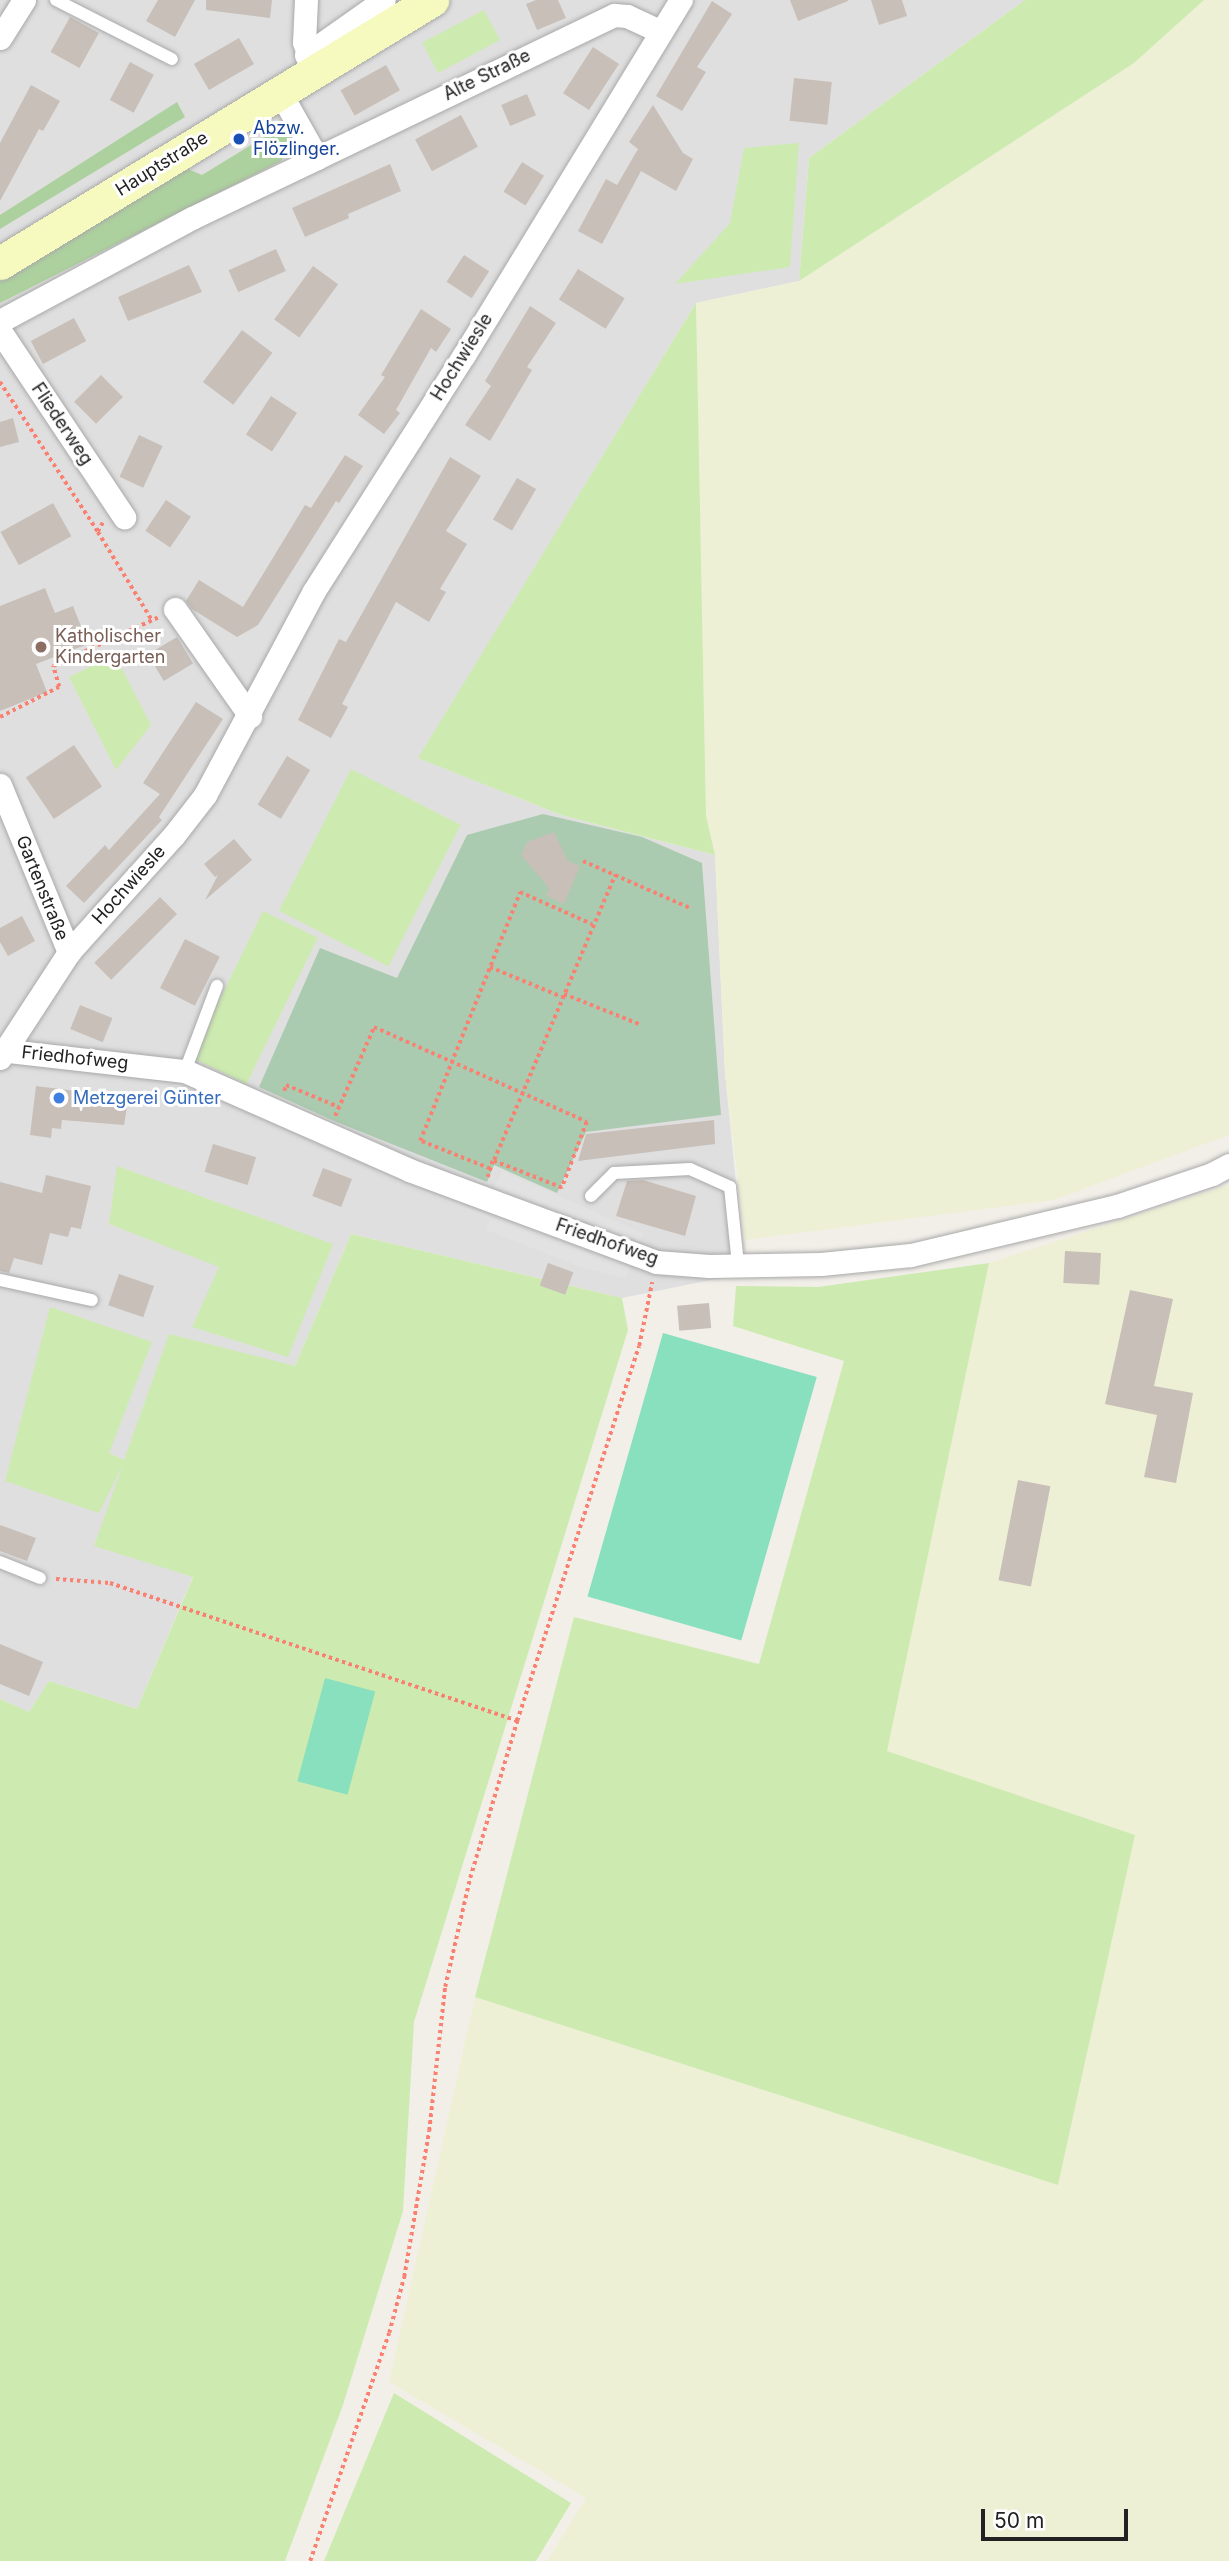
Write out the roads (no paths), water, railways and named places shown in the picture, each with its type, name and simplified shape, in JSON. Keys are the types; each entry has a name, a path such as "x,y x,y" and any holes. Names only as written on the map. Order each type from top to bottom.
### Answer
{"street":[{"path":"0,38 24,0"},
{"path":"306,0 304,42 311,64 384,0"},
{"name":"Hauptstraße","path":"0,263 214,131 281,94 311,64 432,0"},
{"name":"Hochwiesle","path":"1,1053 69,952 174,835 205,795 250,716 314,591 464,355 659,31 681,0"},
{"name":"Alte Straße","path":"0,321 192,218 614,15 627,16 659,31"},
{"path":"281,94 317,158"},
{"name":"Fliederweg","path":"0,331 118,509"},
{"path":"175,610 250,716"},
{"name":"Gartenstraße","path":"0,785 69,952"},
{"name":"Friedhofweg","path":"1,1053 185,1071 480,1197 656,1262 821,1265 911,1255 1117,1206 1212,1174 1229,1165"}],"lane":[{"path":"56,0 172,59"},
{"path":"185,1071 218,986"},
{"path":"591,1196 614,1173 690,1169 730,1187 738,1265"},
{"path":"0,1280 92,1300"},
{"path":"0,1562 40,1578"}],"place":[{"name":"Abzw. Flözlinger.","path":"239,139"},
{"name":"Katholischer Kindergarten","path":"41,647"},
{"name":"Metzgerei Günter","path":"59,1098"}]}
